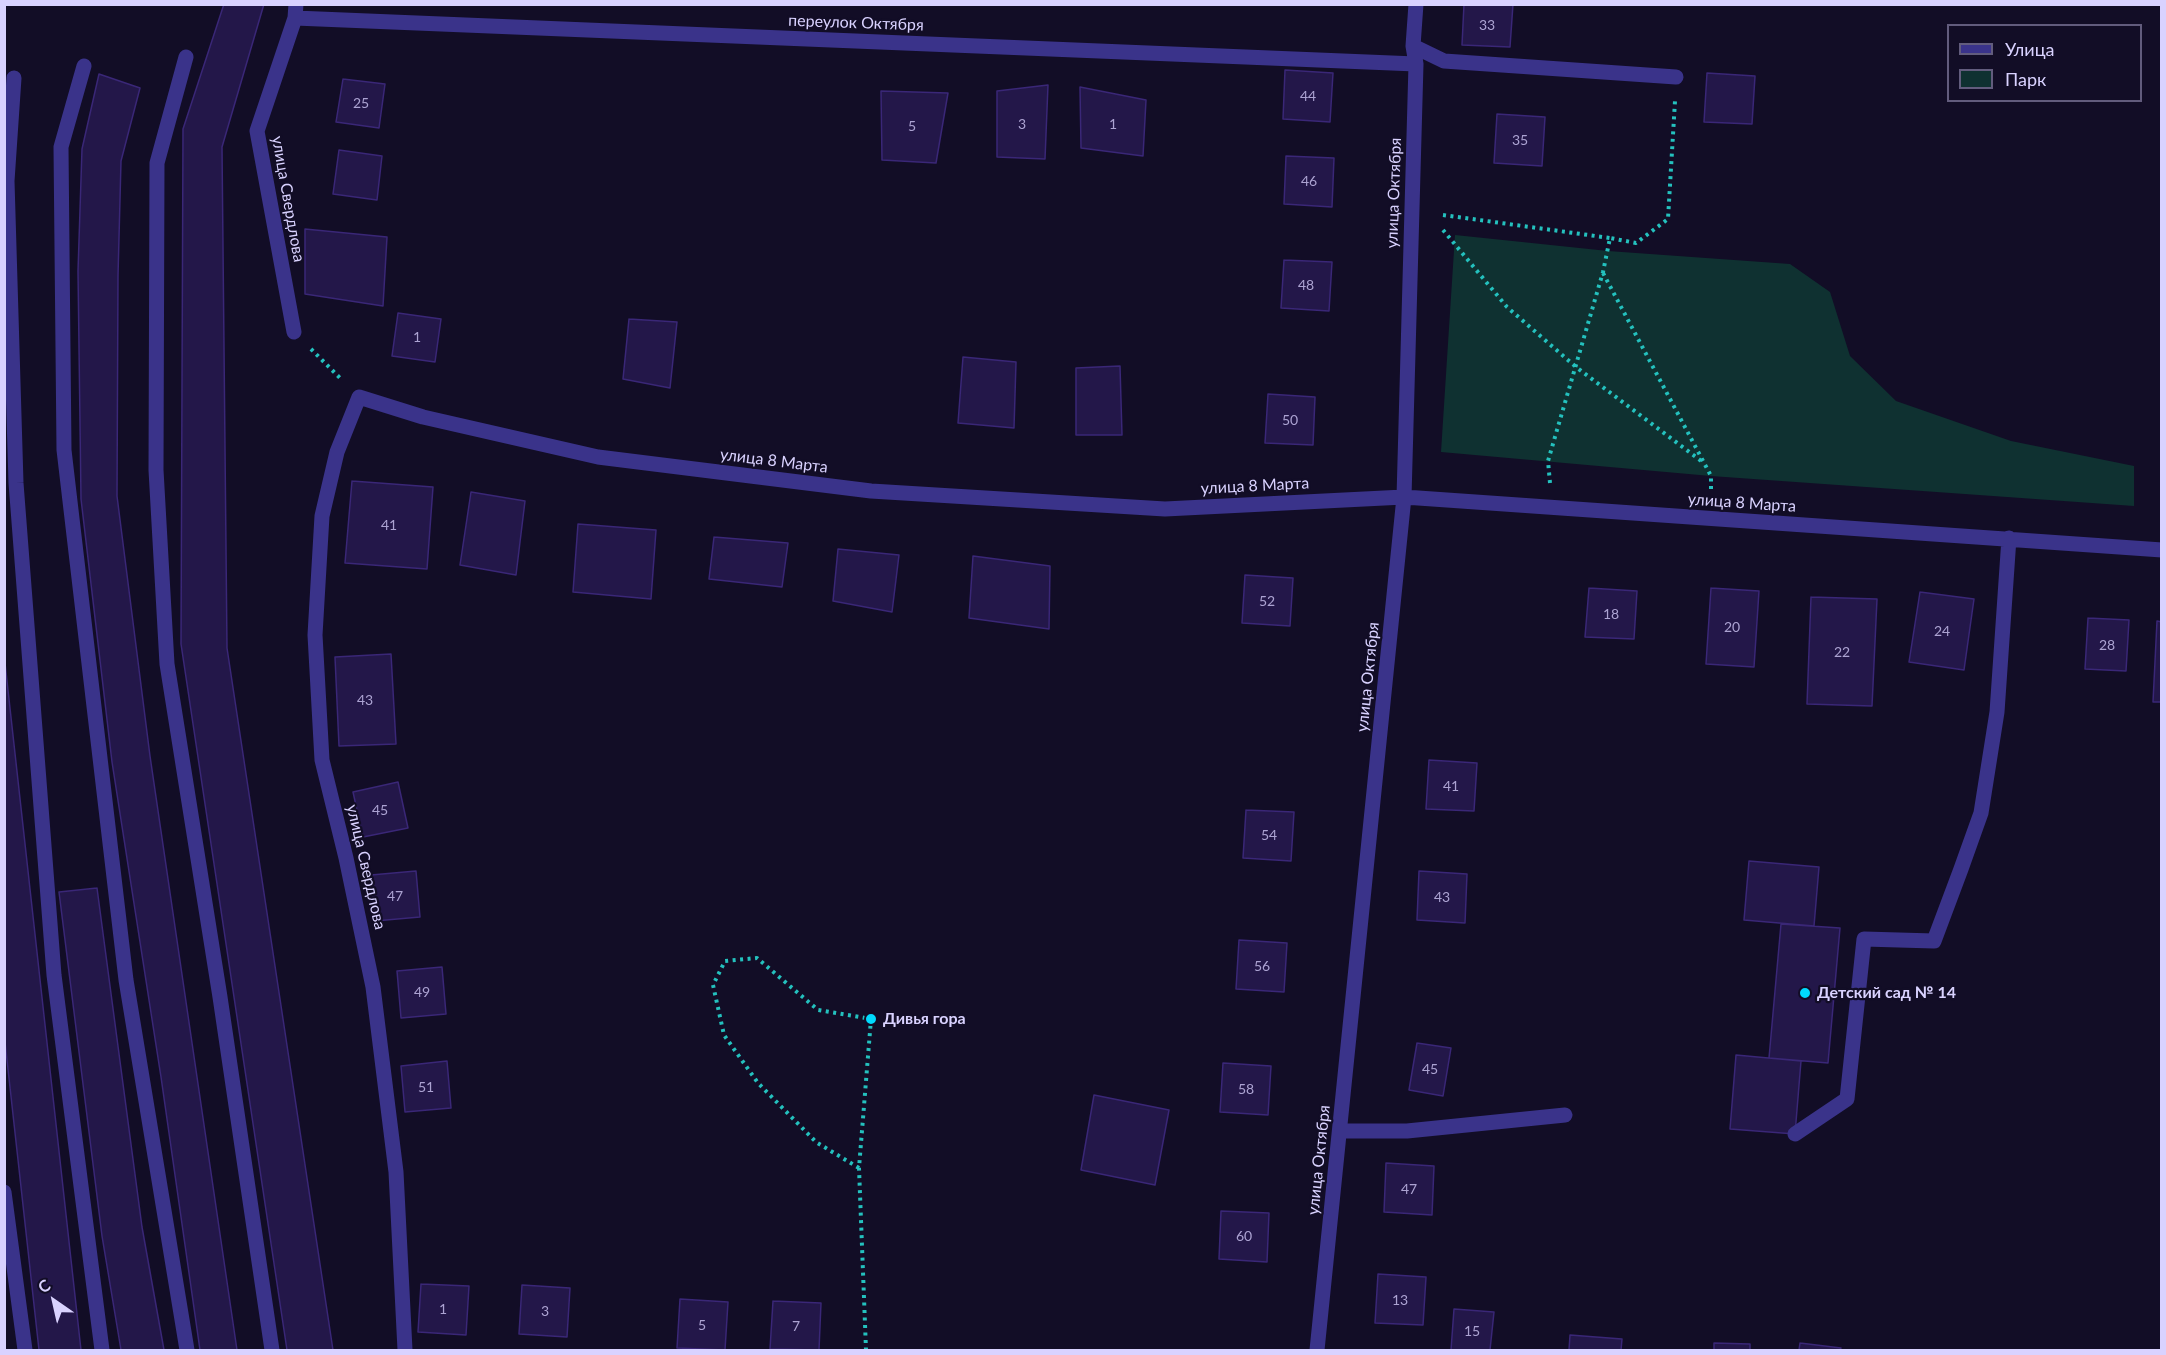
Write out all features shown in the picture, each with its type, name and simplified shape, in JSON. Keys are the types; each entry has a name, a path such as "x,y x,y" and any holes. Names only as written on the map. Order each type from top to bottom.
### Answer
{"street":[{"name":"улица Октября","path":"1317,1350 1404,497 1416,64 1413,46 1416,4"},
{"name":"переулок Октября","path":"295,11 1416,64"},
{"name":"улица Свердлова","path":"294,333 257,131 295,11"},
{"path":"1413,46 1444,61 1676,77"},
{"path":"186,57 156,163 156,470 167,664 220,997 272,1350"},
{"path":"84,66 61,147 63,450 126,980 187,1350"},
{"path":"14,78 7,181 16,483 54,975 102,1350"},
{"name":"улица Свердлова","path":"359,397 338,452 322,516 315,635 322,760 374,987 396,1172 405,1350"},
{"name":"улица 8 Марта","path":"359,397 423,417 598,457 871,491 1165,509 1404,497 2162,550"},
{"path":"1795,1134 1847,1099 1864,939 1934,941 1961,869 1981,813 1997,712 2009,538"},
{"path":"1340,1131 1407,1131 1565,1115"},
{"path":"4,1192 25,1350"}],"path":[{"path":"1443,215 1636,243 1668,219 1676,77"},
{"path":"1443,230 1507,307 1576,367 1704,463"},
{"path":"1550,484 1548,461 1603,272 1610,238"},
{"path":"1603,272 1711,476 1711,494"},
{"path":"294,333 359,397"},
{"path":"859,1168 816,1143 758,1083 724,1035 713,985 725,961 757,958 819,1010 871,1019 859,1168 866,1350"}],"green space":[{"path":"1455,235 1608,251 1790,264 1830,292 1850,356 1896,401 2011,441 2134,466 2134,506 1711,476 1441,452"}],"building":[{"path":"224,4 264,4 222,147 227,648 333,1350 287,1350 181,644 183,129"},
{"path":"1464,4 1513,4 1510,47 1462,45"},
{"path":"1285,70 1333,73 1330,122 1283,119"},
{"path":"1707,73 1755,76 1752,124 1704,122"},
{"path":"99,74 140,88 121,161 117,496 150,756 237,1350 200,1350 161,1077 112,762 81,499 78,271 82,149"},
{"path":"343,79 385,84 379,128 336,122"},
{"path":"1048,85 1045,159 997,157 997,91"},
{"path":"1080,87 1146,100 1143,156 1081,148"},
{"path":"881,91 948,93 936,163 882,160"},
{"path":"1497,114 1545,117 1542,166 1494,163"},
{"path":"339,150 382,156 377,200 333,194"},
{"path":"1286,156 1334,158 1332,207 1284,204"},
{"path":"305,229 387,237 383,306 305,294"},
{"path":"1284,260 1332,262 1329,311 1281,308"},
{"path":"398,313 441,319 435,362 392,356"},
{"path":"629,319 677,322 670,388 623,379"},
{"path":"963,357 1016,362 1014,428 958,423"},
{"path":"1120,366 1122,435 1076,435 1076,368"},
{"path":"1268,394 1315,397 1313,445 1265,443"},
{"path":"352,481 433,487 427,569 345,563"},
{"path":"471,492 525,501 516,575 460,565"},
{"path":"578,524 656,530 651,599 573,592"},
{"path":"714,537 788,543 782,587 709,579"},
{"path":"838,549 899,555 892,612 833,601"},
{"path":"973,556 1050,566 1049,629 969,618"},
{"path":"1245,575 1293,578 1290,626 1242,623"},
{"path":"1589,588 1637,591 1634,639 1585,637"},
{"path":"1711,588 1759,591 1754,667 1706,664"},
{"path":"1920,592 1974,599 1964,670 1909,662"},
{"path":"1811,597 1877,599 1872,706 1807,704"},
{"path":"2088,618 2129,620 2126,671 2085,669"},
{"path":"2157,621 2162,622 2162,702 2153,702"},
{"path":"4,654 81,1350 39,1350 4,1033"},
{"path":"391,654 396,744 339,746 335,657"},
{"path":"1429,760 1477,763 1474,811 1426,809"},
{"path":"398,782 408,828 363,837 353,792"},
{"path":"1246,810 1294,812 1291,861 1243,858"},
{"path":"1749,861 1819,867 1814,926 1744,920"},
{"path":"416,871 420,917 375,921 371,875"},
{"path":"1419,871 1467,874 1465,923 1417,920"},
{"path":"97,888 142,1227 164,1350 121,1350 102,1236 59,892"},
{"name":"Детский сад № 14","path":"1781,924 1840,928 1828,1063 1769,1058"},
{"path":"1239,940 1287,943 1284,992 1236,989"},
{"path":"442,967 446,1014 401,1018 397,971"},
{"path":"1417,1043 1451,1048 1443,1096 1409,1090"},
{"path":"1736,1055 1801,1061 1795,1134 1730,1129"},
{"path":"447,1061 451,1108 405,1112 401,1066"},
{"path":"1223,1063 1271,1066 1268,1115 1220,1112"},
{"path":"1094,1095 1169,1110 1155,1185 1081,1170"},
{"path":"1386,1163 1434,1166 1432,1215 1384,1212"},
{"path":"1221,1211 1269,1213 1267,1262 1219,1259"},
{"path":"1378,1274 1426,1277 1423,1325 1375,1323"},
{"path":"421,1284 469,1286 466,1335 418,1332"},
{"path":"522,1285 570,1288 567,1337 519,1334"},
{"path":"680,1299 728,1302 725,1350 677,1348"},
{"path":"773,1301 821,1303 819,1350 770,1349"},
{"path":"1454,1309 1494,1312 1490,1350 1451,1350"},
{"path":"1570,1335 1622,1339 1621,1350 1569,1350"},
{"path":"1714,1343 1750,1344 1750,1350 1714,1350"},
{"path":"1800,1343 1841,1348 1840,1350 1799,1350"}],"place":[{"name":"Детский сад № 14","path":"1805,993"},
{"name":"Дивья гора","path":"871,1019"}]}
